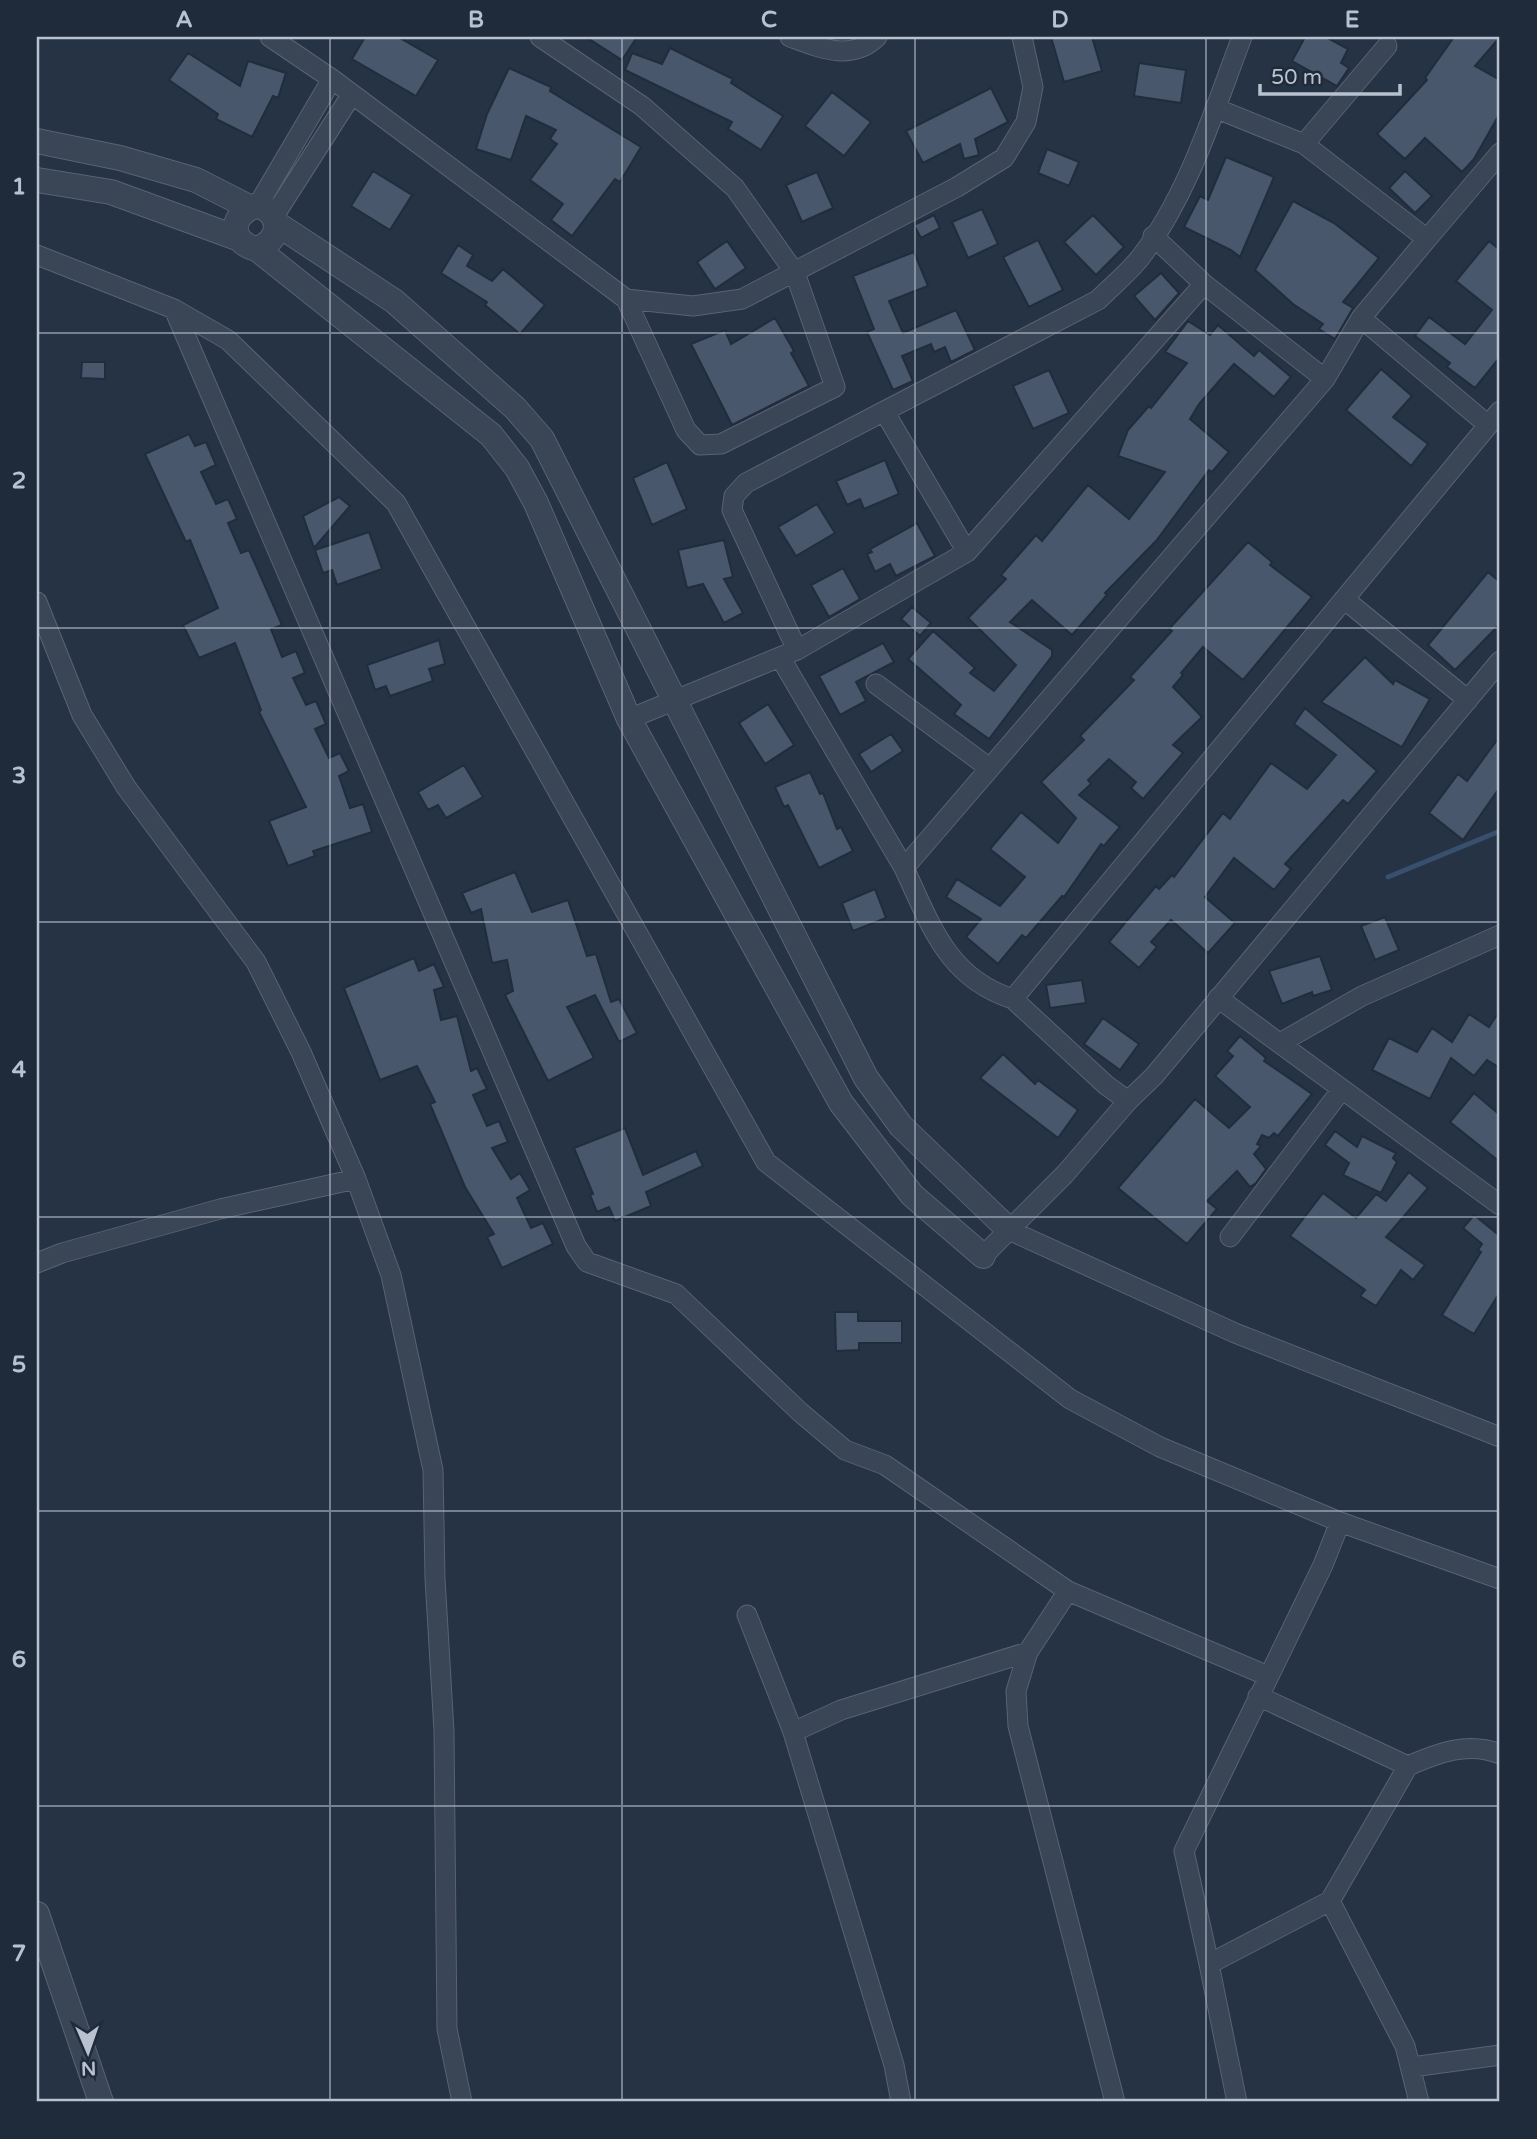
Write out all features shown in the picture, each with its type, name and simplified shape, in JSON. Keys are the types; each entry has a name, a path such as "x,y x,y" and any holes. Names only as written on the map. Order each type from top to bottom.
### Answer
{"street":[{"path":"270,37 332,79 626,299 686,430 700,445 721,444 835,387 795,273 735,188 642,106 540,37"},
{"path":"790,37 829,51 850,51 866,47 877,37"},
{"path":"626,299 693,306 742,299 957,187 1004,158 1026,122 1033,87 1022,37"},
{"path":"1128,1101 1106,1085 1013,999 994,993 972,979 944,952 904,868 789,653 732,510 734,496 746,483 1098,300 1140,258 1174,202 1242,37"},
{"path":"1304,144 1385,40"},
{"path":"265,213 332,79"},
{"path":"265,213 352,94"},
{"path":"1215,108 1304,144 1427,239"},
{"path":"37,141 120,158 196,180 265,213 394,301 515,408 542,439 866,1078 901,1126 1009,1230 1235,1332 1500,1437"},
{"path":"904,868 988,767 1325,379 1361,318 1500,153"},
{"path":"37,180 111,192 247,243 268,245 276,236 265,213"},
{"path":"265,213 240,214 235,226 247,243 491,435 509,457 536,503 629,719 841,1103 912,1195 983,1256 1065,1174 1128,1101 1154,1076 1500,661"},
{"path":"1153,236 1204,284 1325,379"},
{"path":"37,255 174,309 228,340 397,503 766,1162 1070,1399 1160,1447 1340,1522 1500,1579"},
{"path":"629,719 673,698 789,653 967,552 1204,284"},
{"path":"174,309 576,1246 587,1262 676,1294 800,1412 845,1450 885,1465 1068,1591 1268,1676"},
{"path":"1013,999 1494,418 1361,318"},
{"path":"884,411 967,552"},
{"path":"1345,599 1468,700"},
{"path":"37,603 82,715 94,736 126,787 256,962 301,1052 356,1179 391,1275 433,1470 435,1578 444,1731 447,2029 461,2102"},
{"path":"876,684 988,767"},
{"path":"1280,1043 1362,996 1500,935"},
{"path":"1218,998 1500,1205"},
{"path":"1230,1237 1342,1088"},
{"path":"37,1263 62,1253 220,1209 356,1179"},
{"path":"1237,2102 1184,1851 1323,1565 1340,1522"},
{"path":"1068,1591 1028,1652 1016,1691 1018,1726 1115,2102"},
{"path":"747,1615 793,1731 894,2065 901,2102"},
{"path":"793,1731 841,1710 1028,1652"},
{"path":"1258,1696 1408,1766"},
{"path":"1209,1964 1330,1901 1408,1766 1446,1749 1489,1750 1500,1754"},
{"path":"1330,1901 1405,2046 1419,2102"},
{"path":"37,1914 102,2102"},
{"path":"1412,2067 1500,2055"}],"building":[{"path":"365,37 398,37 438,60 416,96 352,59"},
{"path":"586,37 637,37 622,60"},
{"path":"1051,37 1092,37 1102,71 1064,82"},
{"path":"1305,37 1326,37 1348,49 1341,63 1349,68 1337,86 1292,61"},
{"path":"1454,37 1500,37 1475,66 1500,80 1500,113 1474,159 1462,172 1425,138 1405,159 1377,134 1427,80 1425,78"},
{"path":"670,48 733,79 731,83 783,116 761,150 728,129 732,122 625,70 632,53 662,64"},
{"path":"188,53 240,86 248,61 286,73 278,98 273,96 252,137 216,119 218,114 169,80"},
{"path":"1139,63 1186,70 1181,103 1134,96"},
{"path":"509,68 551,87 550,91 641,147 620,182 615,179 572,236 551,220 563,204 530,180 557,144 550,139 556,130 526,116 511,160 476,149 487,114"},
{"path":"991,88 1008,122 975,139 979,155 964,159 960,144 923,163 906,131"},
{"path":"832,92 871,122 844,156 805,126"},
{"path":"1047,149 1079,162 1069,186 1038,173"},
{"path":"1226,157 1274,177 1240,257 1184,227 1200,196 1208,200"},
{"path":"373,171 412,195 390,230 351,206"},
{"path":"1405,171 1432,196 1415,213 1389,188"},
{"path":"817,172 833,208 802,222 786,185"},
{"path":"1293,201 1334,223 1379,258 1343,302 1353,308 1335,339 1319,329 1323,324 1293,304 1255,270"},
{"path":"982,209 998,244 968,258 952,222"},
{"path":"934,215 940,228 921,238 914,225"},
{"path":"1093,215 1124,247 1096,275 1064,242"},
{"path":"1038,240 1063,290 1029,307 1003,257"},
{"path":"727,241 746,268 715,289 697,262"},
{"path":"1489,241 1500,250 1500,357 1475,388 1447,367 1450,363 1415,336 1429,317 1465,344 1492,310 1456,281"},
{"path":"458,245 473,255 467,266 492,281 503,269 545,305 520,334 485,305 487,302 441,273"},
{"path":"914,252 928,286 889,301 903,333 956,310 975,350 951,362 945,347 934,352 931,344 902,356 913,381 893,390 867,332 874,329 853,276"},
{"path":"1161,273 1179,293 1155,320 1134,296"},
{"path":"775,318 794,351 791,353 809,386 732,425 691,344 725,330 731,344"},
{"path":"1188,321 1210,335 1218,325 1254,356 1259,350 1291,377 1274,397 1234,364 1199,404 1190,419 1229,452 1212,472 1209,470 1156,541 1105,593 1107,595 1072,635 1032,600 1010,622 1052,650 1052,656 989,739 954,714 961,705 908,659 933,631 975,668 970,673 994,691 1016,665 968,618 1006,579 1001,575 1036,535 1042,541 1088,485 1129,519 1165,472 1118,456 1128,430 1149,406 1151,408 1187,363 1165,352"},
{"path":"82,362 105,362 105,379 81,378"},
{"path":"1381,369 1412,396 1393,417 1428,444 1411,466 1346,410"},
{"path":"1049,370 1069,413 1033,429 1013,386"},
{"path":"189,434 195,446 206,442 216,465 201,472 216,504 228,499 237,519 228,523 241,553 249,550 282,625 271,629 282,657 296,651 305,673 293,678 306,705 316,701 326,724 315,729 329,758 340,753 349,771 339,776 350,808 363,804 372,832 313,851 315,856 288,866 269,821 306,807 259,712 261,710 235,643 199,658 183,625 218,608 190,540 186,542 145,454"},
{"path":"885,460 899,494 864,509 860,499 847,505 836,481"},
{"path":"667,462 687,509 652,525 633,478"},
{"path":"339,497 350,506 314,548 303,516"},
{"path":"817,504 835,533 796,556 778,527"},
{"path":"917,523 935,556 896,576 890,564 875,572 867,554 872,552 870,549"},
{"path":"369,532 382,569 337,585 332,570 323,573 315,550"},
{"path":"724,540 733,577 724,579 743,613 724,623 703,584 687,588 678,550"},
{"path":"1248,542 1272,562 1270,565 1312,597 1243,680 1203,647 1181,673 1183,675 1173,687 1202,717 1173,745 1183,753 1143,799 1131,788 1136,782 1109,759 1088,780 1091,784 1079,795 1120,827 1104,846 1101,844 1064,897 1062,896 1026,938 1022,935 998,964 966,937 981,919 946,897 957,879 1000,906 1025,877 990,849 1021,812 1058,843 1076,818 1041,782 1084,740 1080,736 1134,680 1130,677 1172,631 1169,629"},
{"path":"843,568 860,599 829,617 811,585"},
{"path":"1488,572 1500,582 1500,624 1455,670 1428,645"},
{"path":"912,607 931,623 920,636 901,619"},
{"path":"439,640 445,664 429,669 433,681 390,696 386,686 375,690 367,665"},
{"path":"883,643 894,662 856,682 866,701 840,715 819,676"},
{"path":"1365,657 1393,684 1395,680 1430,699 1402,747 1321,702"},
{"path":"768,704 794,745 765,764 739,723"},
{"path":"1305,708 1377,771 1348,804 1343,800 1285,864 1291,869 1274,890 1234,858 1205,897 1235,923 1208,953 1171,920 1151,942 1157,947 1139,968 1109,942 1156,886 1159,889 1172,875 1174,877 1223,813 1230,819 1271,763 1307,789 1336,755 1294,724"},
{"path":"891,734 903,751 871,772 859,754"},
{"path":"1500,736 1500,787 1463,840 1429,813 1458,774 1467,781"},
{"path":"464,765 483,797 446,818 438,805 428,810 418,792"},
{"path":"810,772 820,794 823,793 837,829 841,827 853,851 819,868 788,805 784,807 775,787"},
{"path":"515,872 532,912 568,900 587,956 596,954 611,1002 619,999 637,1033 619,1042 595,995 567,1007 594,1058 548,1081 505,995 513,991 507,960 492,963 481,909 471,913 462,893"},
{"path":"875,889 886,918 853,931 842,903"},
{"path":"1385,917 1399,950 1375,960 1361,926"},
{"path":"1320,956 1332,990 1313,996 1312,992 1282,1004 1269,971"},
{"path":"414,958 419,971 434,964 444,987 434,990 441,1020 457,1016 471,1071 477,1068 487,1089 473,1095 487,1126 499,1121 508,1142 492,1148 511,1179 520,1173 530,1190 517,1198 531,1228 543,1223 553,1244 502,1268 487,1237 494,1234 465,1187 430,1104 435,1102 417,1066 380,1080 344,988"},
{"path":"1082,980 1086,1003 1050,1008 1046,985"},
{"path":"1500,1010 1500,1068 1487,1060 1474,1076 1451,1058 1430,1099 1372,1070 1389,1038 1417,1052 1432,1028 1452,1042 1469,1014 1489,1027"},
{"path":"1103,1018 1139,1044 1120,1070 1084,1044"},
{"path":"1240,1036 1266,1058 1264,1061 1312,1094 1278,1136 1274,1133 1269,1138 1262,1135 1257,1144 1261,1146 1254,1154 1266,1169 1256,1183 1250,1187 1237,1171 1207,1201 1217,1209 1187,1244 1118,1188 1195,1099 1229,1128 1250,1107 1215,1076 1233,1056 1227,1051"},
{"path":"1003,1054 1035,1084 1038,1080 1078,1110 1058,1138 980,1078"},
{"path":"1474,1093 1500,1115 1500,1162 1450,1122"},
{"path":"625,1128 643,1175 696,1151 703,1166 646,1192 651,1206 615,1221 609,1207 597,1212 590,1195 593,1194 574,1148"},
{"path":"1335,1131 1357,1147 1362,1136 1396,1153 1393,1158 1397,1162 1381,1193 1343,1175 1349,1163 1325,1145"},
{"path":"1409,1172 1428,1188 1386,1237 1425,1265 1413,1280 1401,1270 1376,1306 1360,1296 1365,1290 1290,1236 1323,1193 1356,1218 1376,1194 1386,1201"},
{"path":"1474,1215 1500,1236 1500,1292 1474,1334 1442,1315 1481,1252 1478,1250 1482,1244 1463,1228"},
{"path":"835,1312 858,1312 858,1321 902,1321 902,1343 859,1343 859,1350 836,1351"}],"waterway":[{"path":"1388,877 1500,831"}]}
